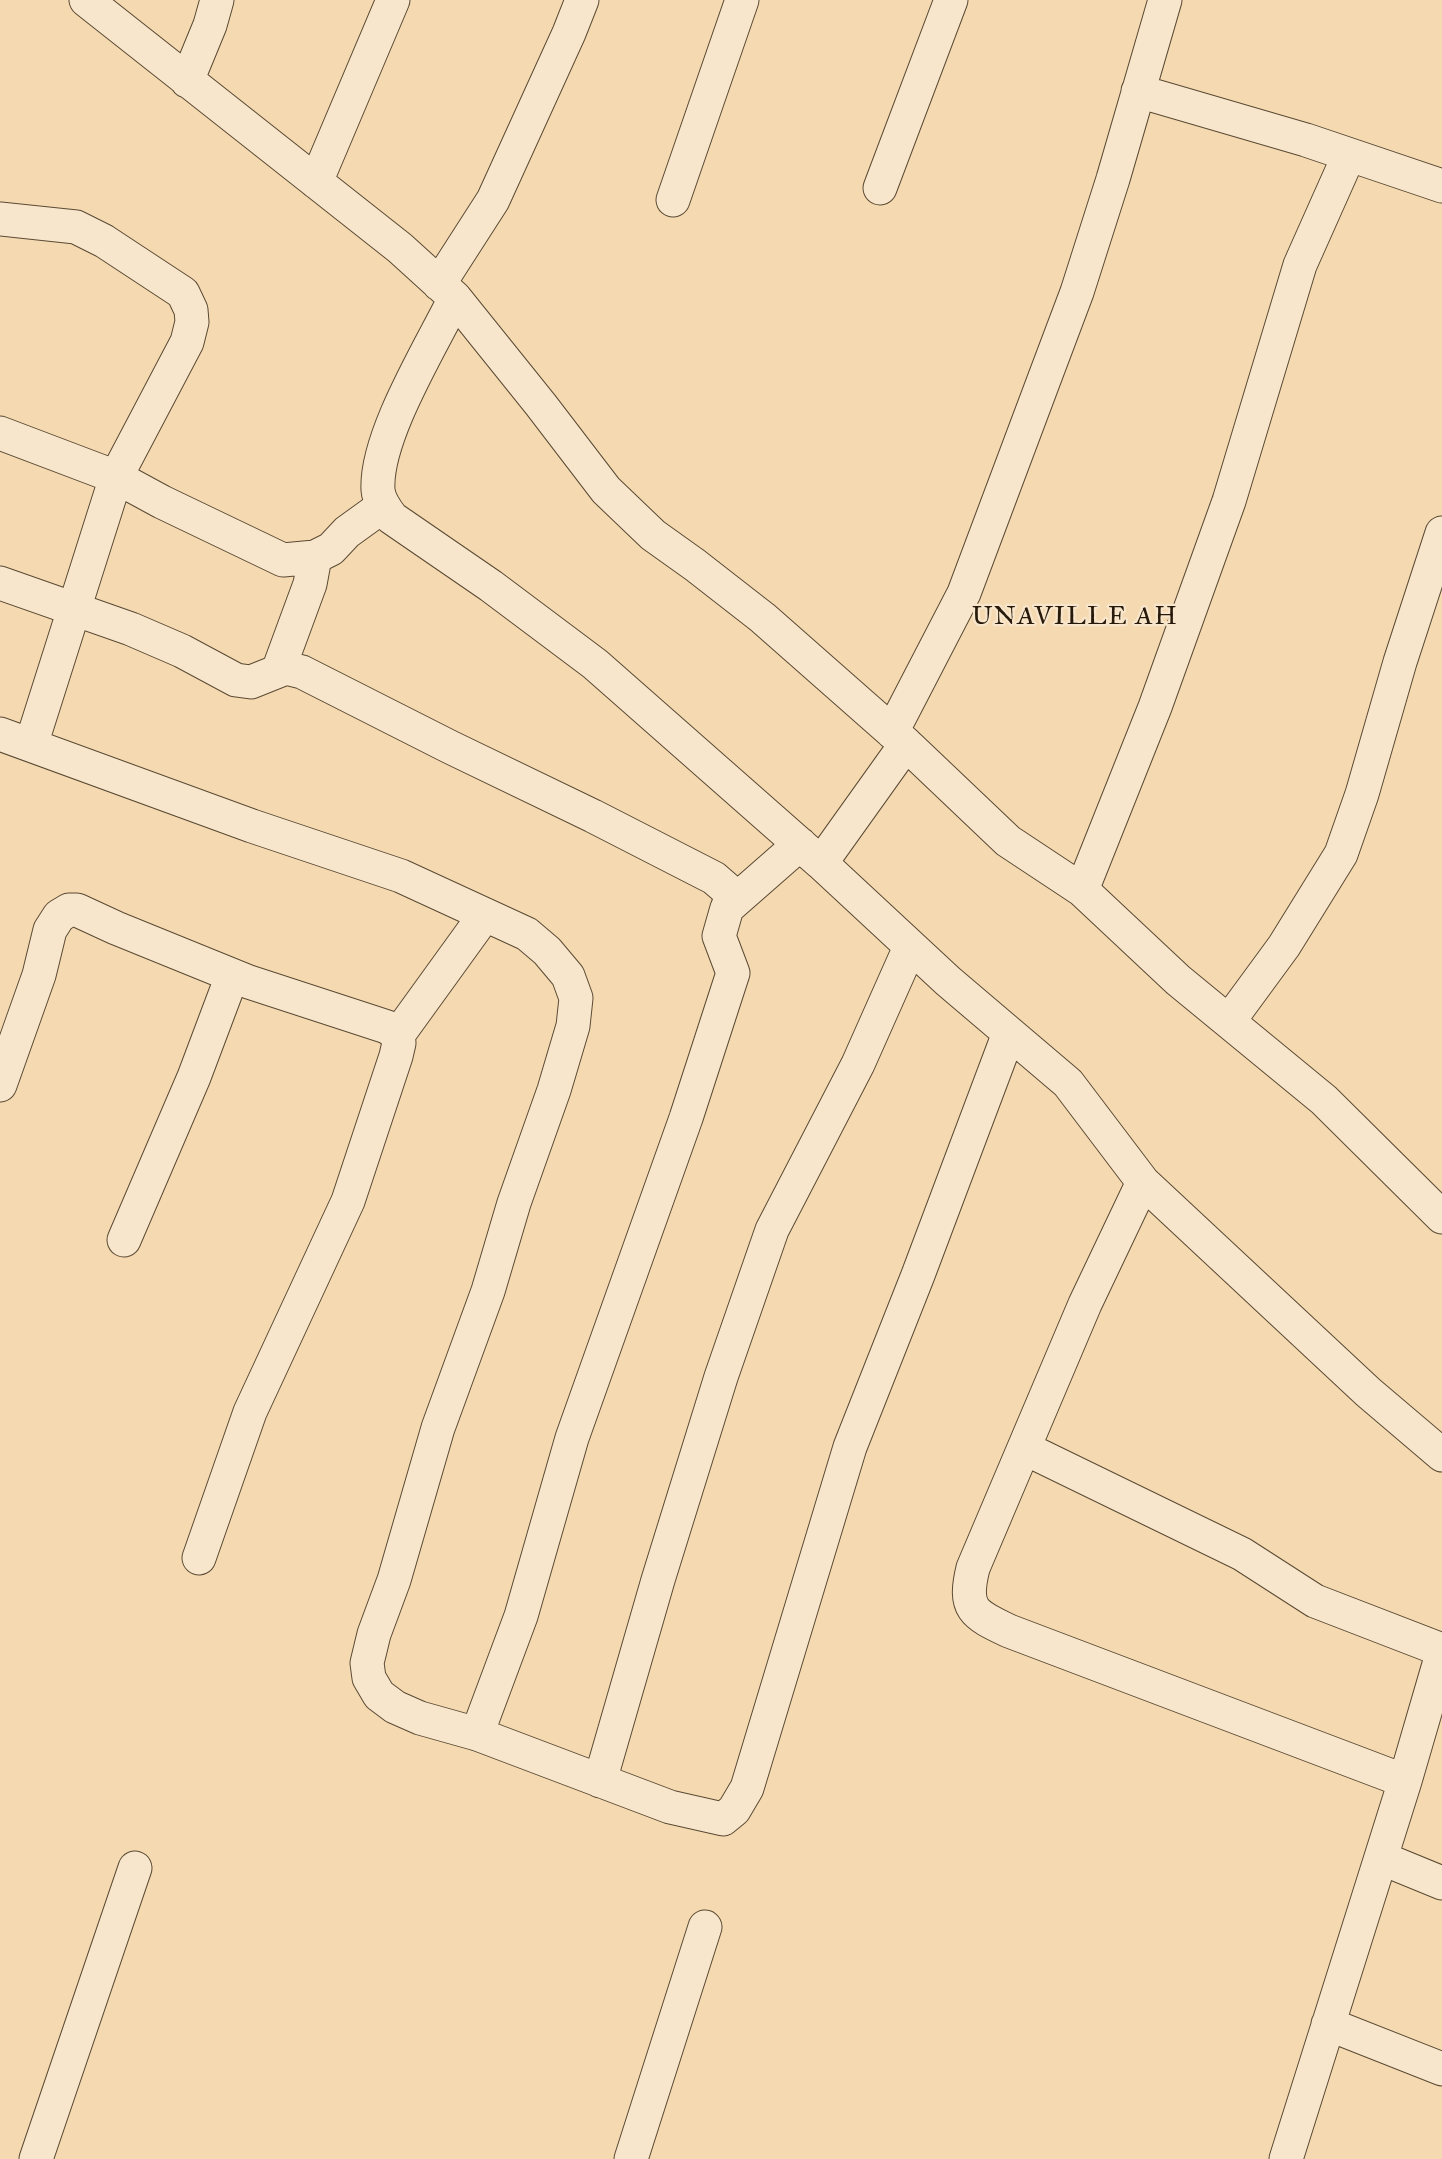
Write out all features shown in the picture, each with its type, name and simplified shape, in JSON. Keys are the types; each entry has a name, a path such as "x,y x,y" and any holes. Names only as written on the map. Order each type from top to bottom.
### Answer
{"street":[{"path":"86,0 400,248 447,291 541,405 606,490 653,535 763,618 899,738 1008,841 1082,890 1178,980 1324,1100 1442,1217"},
{"path":"187,81 210,25 217,0"},
{"path":"316,182 393,0"},
{"path":"582,0 570,33 493,200 447,291 390,434 379,467 378,492 383,506 392,518 491,586 595,664 811,854 948,981 1068,1083 1143,1182 1368,1392 1442,1455"},
{"path":"673,200 741,0"},
{"path":"880,188 951,0"},
{"path":"477,1734 521,1616 572,1438 686,1118 733,973 719,936 726,908 737,898 811,854 899,738 964,593 1077,292 1113,179 1165,0"},
{"path":"1138,91 1349,155 1442,186"},
{"path":"1082,890 1155,707 1229,501 1300,265 1349,155"},
{"path":"0,219 76,227 104,241 183,293 191,310 192,322 187,342 116,477 31,745"},
{"path":"0,434 116,477 162,502 283,560 315,556 331,549 347,532 383,506"},
{"path":"1229,1021 1284,946 1341,854 1362,794 1400,662 1442,533"},
{"path":"278,671 309,584 315,556"},
{"path":"0,583 131,628 182,651 236,680 251,681 286,668 303,672 714,878 737,898"},
{"path":"0,734 242,822 401,876 527,934 548,951 568,976 576,998 573,1026 554,1090 514,1203 488,1291 438,1428 394,1580 374,1634 367,1663 369,1678 379,1695 395,1707 420,1718 477,1734 670,1807 723,1819 731,1814 747,1788 850,1447 918,1275 1009,1033"},
{"path":"0,1085 39,975 53,922 69,910 77,910 232,975 387,1027 398,1035"},
{"path":"199,1558 250,1412 348,1201 396,1056 398,1035 484,916"},
{"path":"600,1780 658,1580 714,1400 772,1230 858,1064 910,946"},
{"path":"124,1240 194,1077 232,975"},
{"path":"1143,1182 1085,1304 973,1568 968,1589 969,1602 976,1612 990,1622 1060,1651 1405,1781"},
{"path":"1024,1448 1242,1554 1315,1601 1442,1650"},
{"path":"1286,2159 1405,1781 1442,1654"},
{"path":"1381,1858 1442,1883"},
{"path":"36,2159 135,1868"},
{"path":"631,2159 705,1927"},
{"path":"1328,2024 1442,2069"}],"district":[{"name":"UNAVILLE AH","path":"1075,618"}]}
